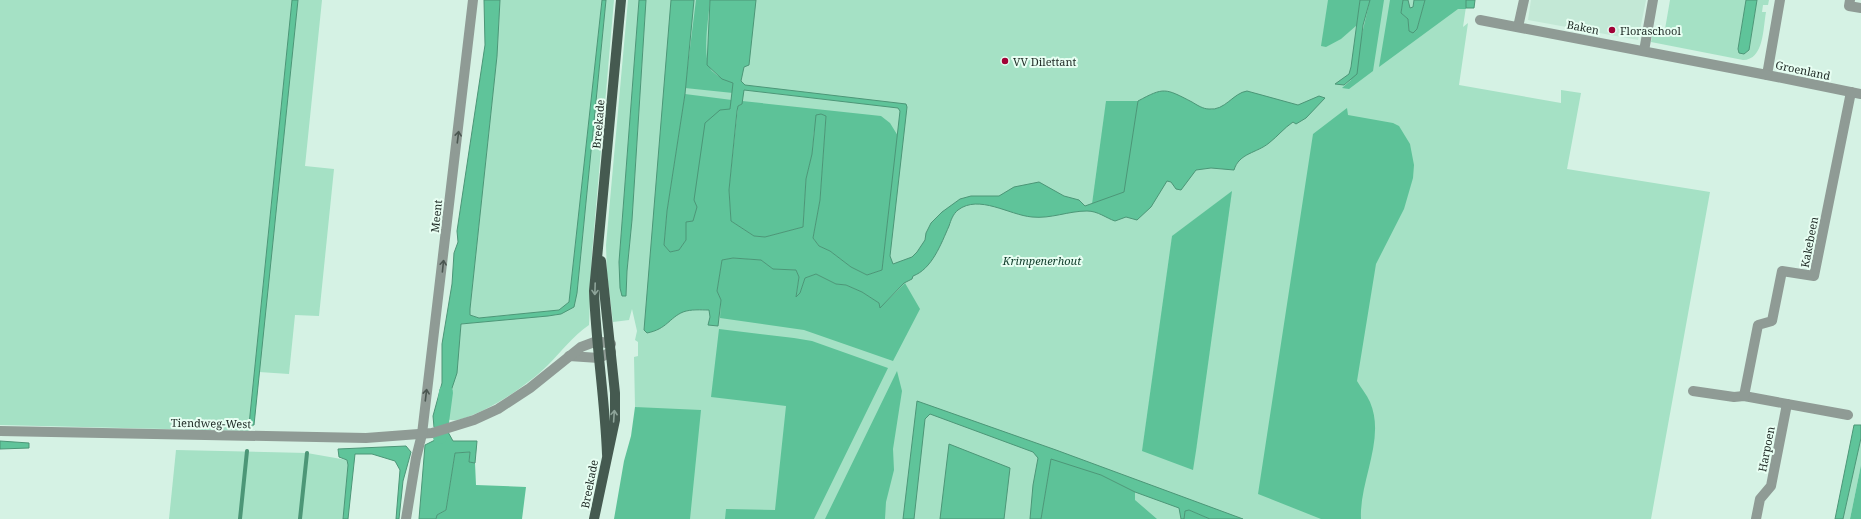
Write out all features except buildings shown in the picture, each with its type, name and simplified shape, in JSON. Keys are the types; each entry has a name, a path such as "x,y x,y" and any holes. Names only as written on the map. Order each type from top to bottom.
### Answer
{"main road":[{"name":"Breekade","path":"607,454 594,291 599,251 621,0"},
{"name":"Breekade","path":"594,519 615,420 616,393 599,251"}],"street":[{"name":"Meent","path":"427,434 474,0"},
{"path":"1518,27 1524,0"},
{"path":"1644,50 1653,0"},
{"name":"Groenland","path":"1780,0 1767,75 1856,93"},
{"path":"1850,0 1849,6 1861,8"},
{"name":"Baken","path":"1480,20 1644,50 1767,75"},
{"name":"Kakebeen","path":"1744,396 1758,325 1772,321 1782,271 1814,276 1856,93"},
{"name":"Tiendweg-West","path":"0,432 366,438 427,434 474,420 509,403 581,347 597,341"},
{"path":"569,356 599,358 611,348 597,341"},
{"path":"1693,391 1734,397 1744,396 1848,415"},
{"name":"Harpoen","path":"1756,519 1760,499 1771,486 1788,404"},
{"path":"406,519 416,458 427,434"}],"shaded area":[{"path":"292,0 298,0 254,425 249,425"},
{"path":"484,0 500,0 497,56 470,309 470,315 479,318 559,310 569,302 602,0 606,0 577,293 574,307 561,314 461,324 457,373 442,418 446,424 434,427 433,416 442,383 442,344 452,284 454,253 458,242 457,231 485,45"},
{"path":"639,0 646,0 626,296 622,296 620,288 619,262"},
{"path":"671,0 694,0 685,94 667,211 664,245 670,252 679,250 686,240 686,222 693,221 697,207 694,200 705,123 720,110 730,109 733,83 722,79 707,65 710,0 756,0 749,65 744,67 741,81 745,85 906,104 907,107 890,256 893,264 912,257 925,240 926,233 931,223 942,212 960,199 971,196 999,196 1014,187 1039,182 1064,196 1079,200 1085,206 1124,192 1138,101 1159,91 1176,94 1200,107 1209,109 1220,107 1242,92 1247,91 1298,105 1319,96 1325,98 1306,118 1296,124 1293,122 1269,143 1240,160 1236,164 1234,170 1211,168 1196,170 1181,190 1176,189 1171,182 1167,181 1151,207 1137,220 1126,217 1115,221 1091,211 1073,212 1046,217 1032,217 985,205 975,204 966,206 958,210 953,215 939,248 926,268 913,276 912,279 904,283 880,308 879,303 862,292 846,285 836,284 816,274 805,278 800,293 796,297 799,277 796,270 773,269 761,260 733,258 722,260 717,291 721,300 718,326 708,325 710,317 709,310 693,310 678,314 659,329 647,333 644,330","holes":["744,90 898,108 900,111 882,270 867,275 851,267 830,251 819,246 813,238 820,200 826,116 821,114 816,115 812,154 806,179 803,227 765,237 754,236 731,221 729,190 737,111 738,106 742,104"]},
{"path":"696,0 710,0 707,26 707,57 712,71 733,83 733,93 685,88"},
{"path":"1328,0 1360,0 1357,25 1341,39 1326,47 1321,46"},
{"path":"1360,0 1370,0 1363,25 1357,74 1344,85 1335,84 1349,74"},
{"path":"1370,0 1384,0 1373,71 1349,89 1342,88 1351,80"},
{"path":"1390,0 1403,0 1401,13 1408,19 1409,31 1417,29 1425,0 1466,0 1466,9 1458,9 1379,67"},
{"path":"1403,0 1408,0 1410,8 1413,7 1414,0 1425,0 1417,29 1413,33 1409,31 1408,19 1401,13"},
{"path":"1466,0 1475,0 1474,8 1466,8"},
{"name":"Floraschool","path":"1531,0 1646,0 1638,40 1528,20"},
{"path":"1746,0 1757,0 1749,50 1744,54 1739,53 1738,49"},
{"path":"685,94 732,100 693,221 686,223 686,240 679,250 670,252 664,245 667,211"},
{"path":"742,101 881,116 890,123 898,136 882,270 867,275 851,267 830,251 819,246 813,238 820,200 826,116 821,114 814,131 812,154 806,179 803,227 765,237 754,236 731,221 729,190 738,106 742,104"},
{"path":"1106,101 1138,101 1125,192 1092,204"},
{"path":"1347,108 1348,115 1393,123 1399,126 1410,144 1414,165 1413,178 1404,209 1376,264 1357,381 1370,402 1374,416 1375,431 1374,445 1361,505 1361,519 1321,519 1258,494 1313,134"},
{"path":"1232,191 1193,470 1142,451 1172,236"},
{"path":"733,258 761,260 773,269 796,270 799,277 796,296 800,293 805,278 816,274 836,284 846,285 862,292 879,303 880,308 905,283 920,309 893,361 804,330 720,318 721,300 717,291 722,260"},
{"path":"719,329 812,341 888,368 814,519 725,519 726,509 775,510 786,406 711,397"},
{"path":"897,371 902,391 893,449 894,470 886,502 885,519 825,519"},
{"path":"917,401 1056,450 1243,519 1210,519 1189,510 1185,511 1184,519 1181,519 1179,508 1135,492 1101,475 1051,459 1041,519 1030,519 1033,485 1038,458 1033,452 930,414 925,419 914,519 903,519"},
{"path":"635,407 701,410 690,519 614,519 624,461 631,436"},
{"path":"1854,425 1861,425 1861,438 1843,519 1835,519"},
{"path":"448,432 453,441 477,441 475,463 469,462 470,452 455,453 446,510 437,515 436,519 419,519 425,445 435,440 436,436"},
{"path":"0,441 29,443 29,448 0,449"},
{"path":"949,444 1010,468 1004,519 940,519"},
{"path":"406,446 411,452 403,481 399,519 396,519 400,470 395,461 372,454 355,454 348,519 343,519 348,465 347,460 339,457 338,449"},
{"path":"470,452 469,462 475,463 476,485 526,487 522,519 436,519 437,515 446,510 455,453"},
{"path":"1051,458 1101,475 1135,492 1135,500 1157,519 1041,519"},
{"path":"1861,465 1861,519 1850,519"},
{"path":"1189,510 1210,519 1184,519 1185,511"}],"green space":[{"path":"0,0 292,0 249,425 254,425 249,431 0,425"},
{"path":"298,0 322,0 305,166 334,169 319,316 295,315 289,374 259,372"},
{"path":"500,0 602,0 569,302 559,310 479,318 470,315 470,309 497,56"},
{"path":"606,0 614,0 592,253 589,325 572,339 539,373 506,398 468,416 455,420 442,418 461,331 461,324 561,314 577,293"},
{"name":"Krimpenerhout","path":"628,0 639,0 619,262 620,288 626,296 646,0 1467,0 1463,27 1468,23 1459,85 1561,103 1561,90 1581,93 1567,169 1710,192 1651,519 617,519 638,407 635,407 634,357 638,356 638,342 635,340 637,331 632,309 629,320 613,322 607,274 606,245"},
{"path":"1670,0 1746,0 1738,49 1744,54 1749,50 1757,0 1769,0 1768,5 1763,5 1762,12 1766,12 1759,49 1750,59 1743,60 1651,42 1653,32 1664,35"},
{"path":"1861,438 1861,465 1850,519 1843,519"},
{"path":"176,450 307,453 347,460 348,465 343,519 169,519"}],"waterway":[{"path":"440,437 446,392"},
{"path":"240,519 247,451"},
{"path":"300,519 307,453"}],"place":[{"name":"Floraschool","path":"1612,30"},
{"name":"VV Dilettant","path":"1005,61"}]}
